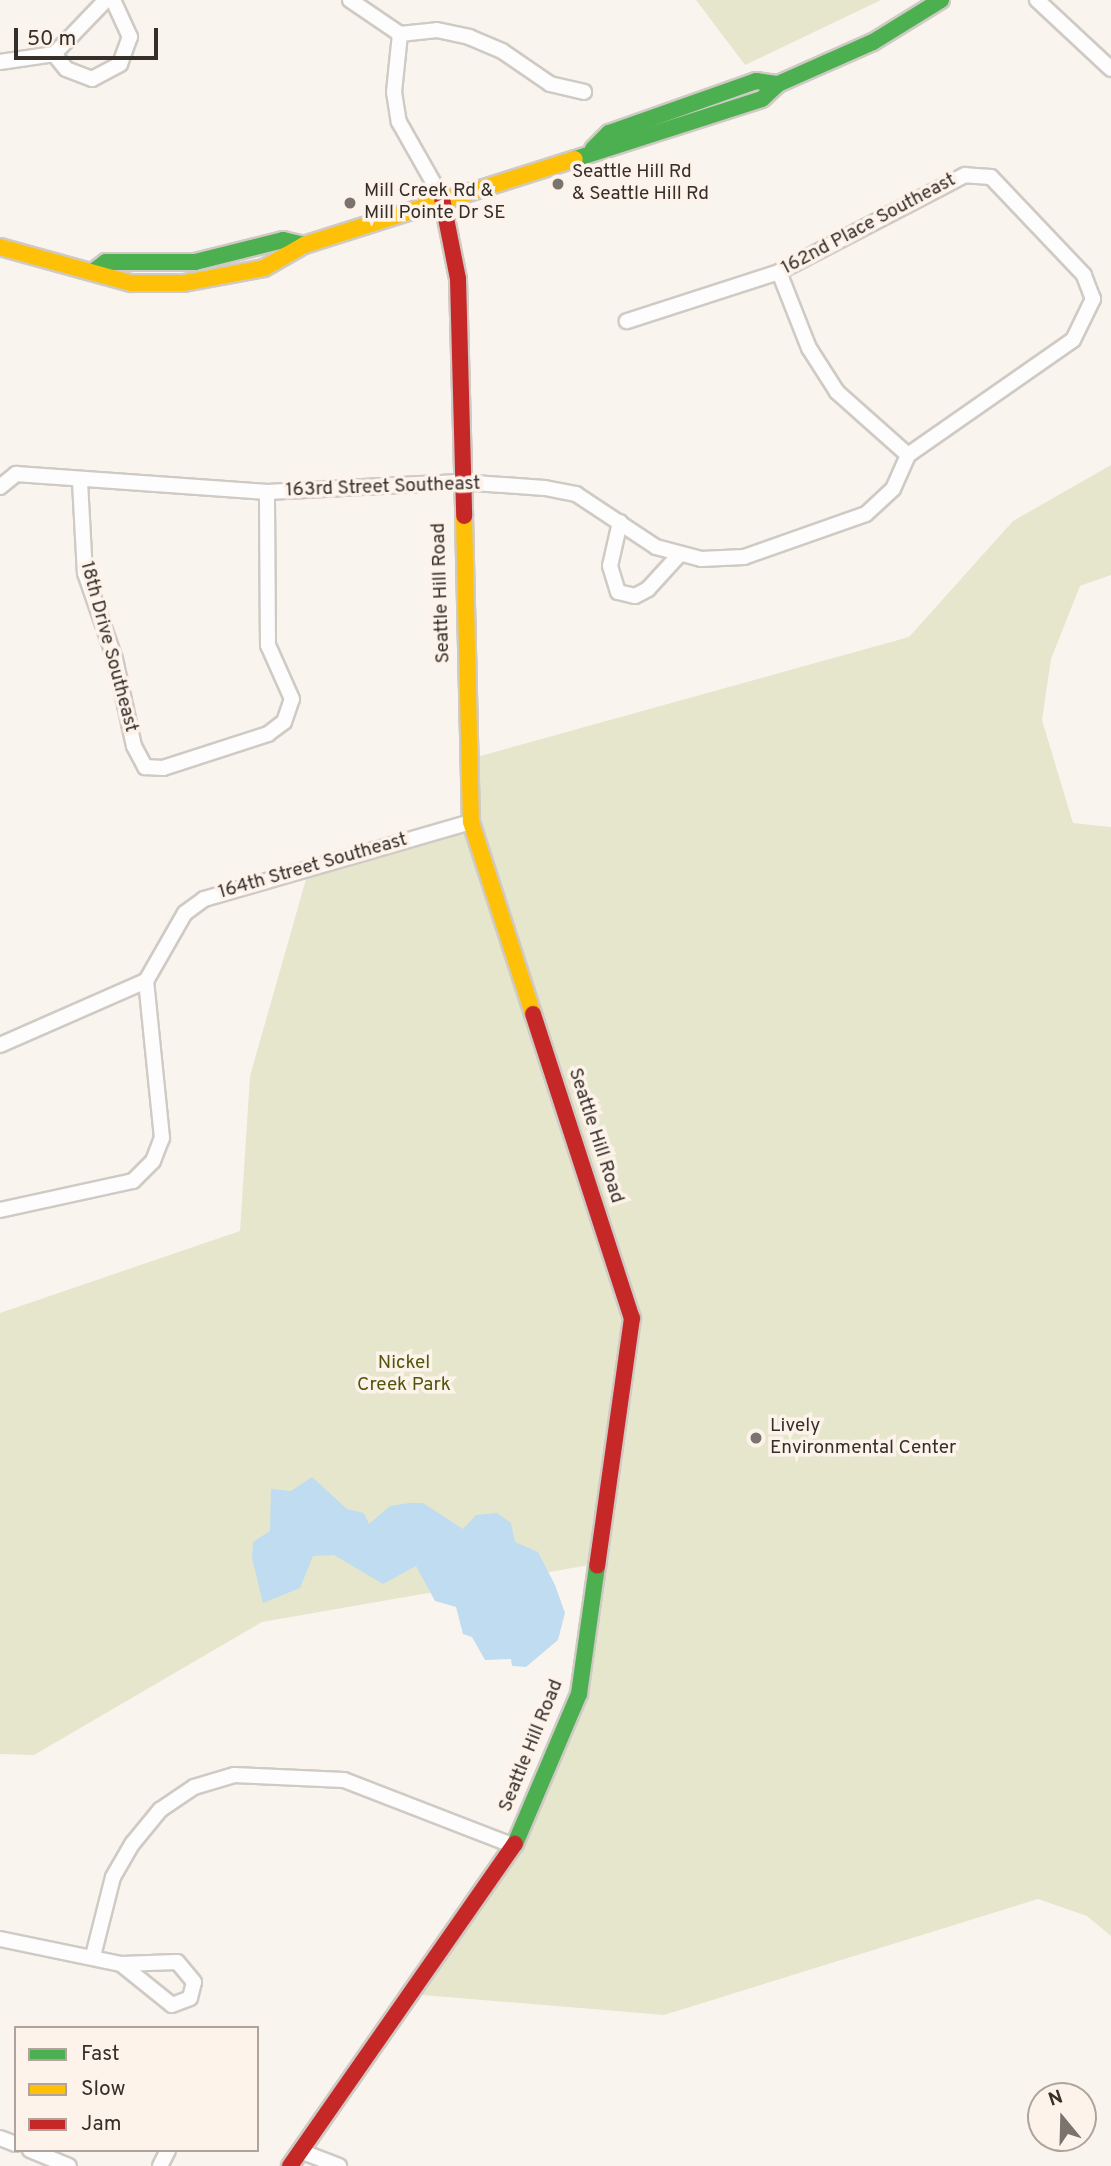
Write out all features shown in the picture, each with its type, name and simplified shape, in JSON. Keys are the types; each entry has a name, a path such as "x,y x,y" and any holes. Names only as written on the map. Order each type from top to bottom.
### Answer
{"street":[{"path":"0,62 54,54 106,0"},
{"path":"54,54 66,69 92,79 120,64 130,37 113,0"},
{"path":"350,0 400,34 437,30 469,37 502,51 550,85 584,92"},
{"path":"0,247 94,271 106,261 183,262 283,240 304,245 593,149 609,133 744,86 778,84 873,42 941,0"},
{"path":"1037,0 1111,69"},
{"path":"400,34 394,92 399,122 442,198"},
{"name":"162nd Place Southeast","path":"627,321 779,272 942,183 965,175 991,177 1084,275 1093,299 1087,321 1073,340 908,455"},
{"name":"Seattle Hill Road","path":"290,2166 514,1846 579,1694 632,1318 471,822 460,482 458,279 442,198"},
{"path":"779,272 809,348 837,393 908,455"},
{"name":"163rd Street Southeast","path":"0,487 16,474 80,482 267,492 460,482 576,494 656,547 680,554 744,557 866,514 893,489 908,455"},
{"name":"18th Drive Southeast","path":"80,482 85,573 115,659 134,746 145,766 163,768 242,743 284,722 292,699 268,645 267,492"},
{"path":"621,522 610,566 618,592 635,596 648,589 680,554"},
{"name":"164th Street Southeast","path":"146,981 185,913 204,899 471,822"},
{"path":"0,1045 146,981 162,1139 153,1161 133,1181 0,1210"},
{"path":"93,1956 113,1877 133,1843 160,1810 194,1787 234,1775 344,1780 514,1846"},
{"path":"0,1939 93,1956 121,1965 172,2005 190,1998 194,1982 177,1962 121,1965"},
{"path":"300,2151 339,2166"},
{"path":"35,2152 69,2166"}],"green space":[{"path":"696,0 881,0 745,65"},
{"name":"Nickel Creek Park","path":"1111,465 1111,575 1080,586 1051,659 1042,720 1073,823 1111,827 1111,1936 1087,1916 1038,1899 664,2015 410,1994 514,1845 579,1694 601,1563 262,1622 34,1755 0,1754 0,1313 240,1231 250,1076 310,865 471,822 469,759 909,637 1013,521"}],"water":[{"path":"312,1477 347,1509 364,1513 369,1524 390,1506 410,1503 423,1503 463,1529 476,1515 497,1513 511,1523 515,1542 538,1552 555,1585 565,1613 558,1640 526,1667 512,1666 511,1659 485,1660 472,1637 463,1634 456,1607 435,1601 416,1566 383,1584 334,1555 313,1556 300,1588 263,1603 252,1558 253,1542 270,1531 271,1489 291,1491"}],"traffic: fast":[{"path":"575,159 762,99 778,84 873,42 941,0"},
{"path":"593,149 609,133 756,81 778,84"},
{"path":"94,271 106,262 195,262 283,240 304,245"},
{"path":"515,1844 579,1694 597,1566"}],"traffic: slow":[{"path":"0,247 131,283 184,283 264,268 304,245 575,159"},
{"path":"464,516 471,822 533,1014"}],"traffic: jam":[{"path":"442,198 458,279 464,516"},
{"path":"533,1014 632,1318 597,1566"},
{"path":"290,2166 515,1844"}],"place":[{"name":"Seattle Hill Rd & Seattle Hill Rd","path":"558,184"},
{"name":"Mill Creek Rd & Mill Pointe Dr SE","path":"350,203"},
{"name":"Lively Environmental Center","path":"756,1438"}]}
